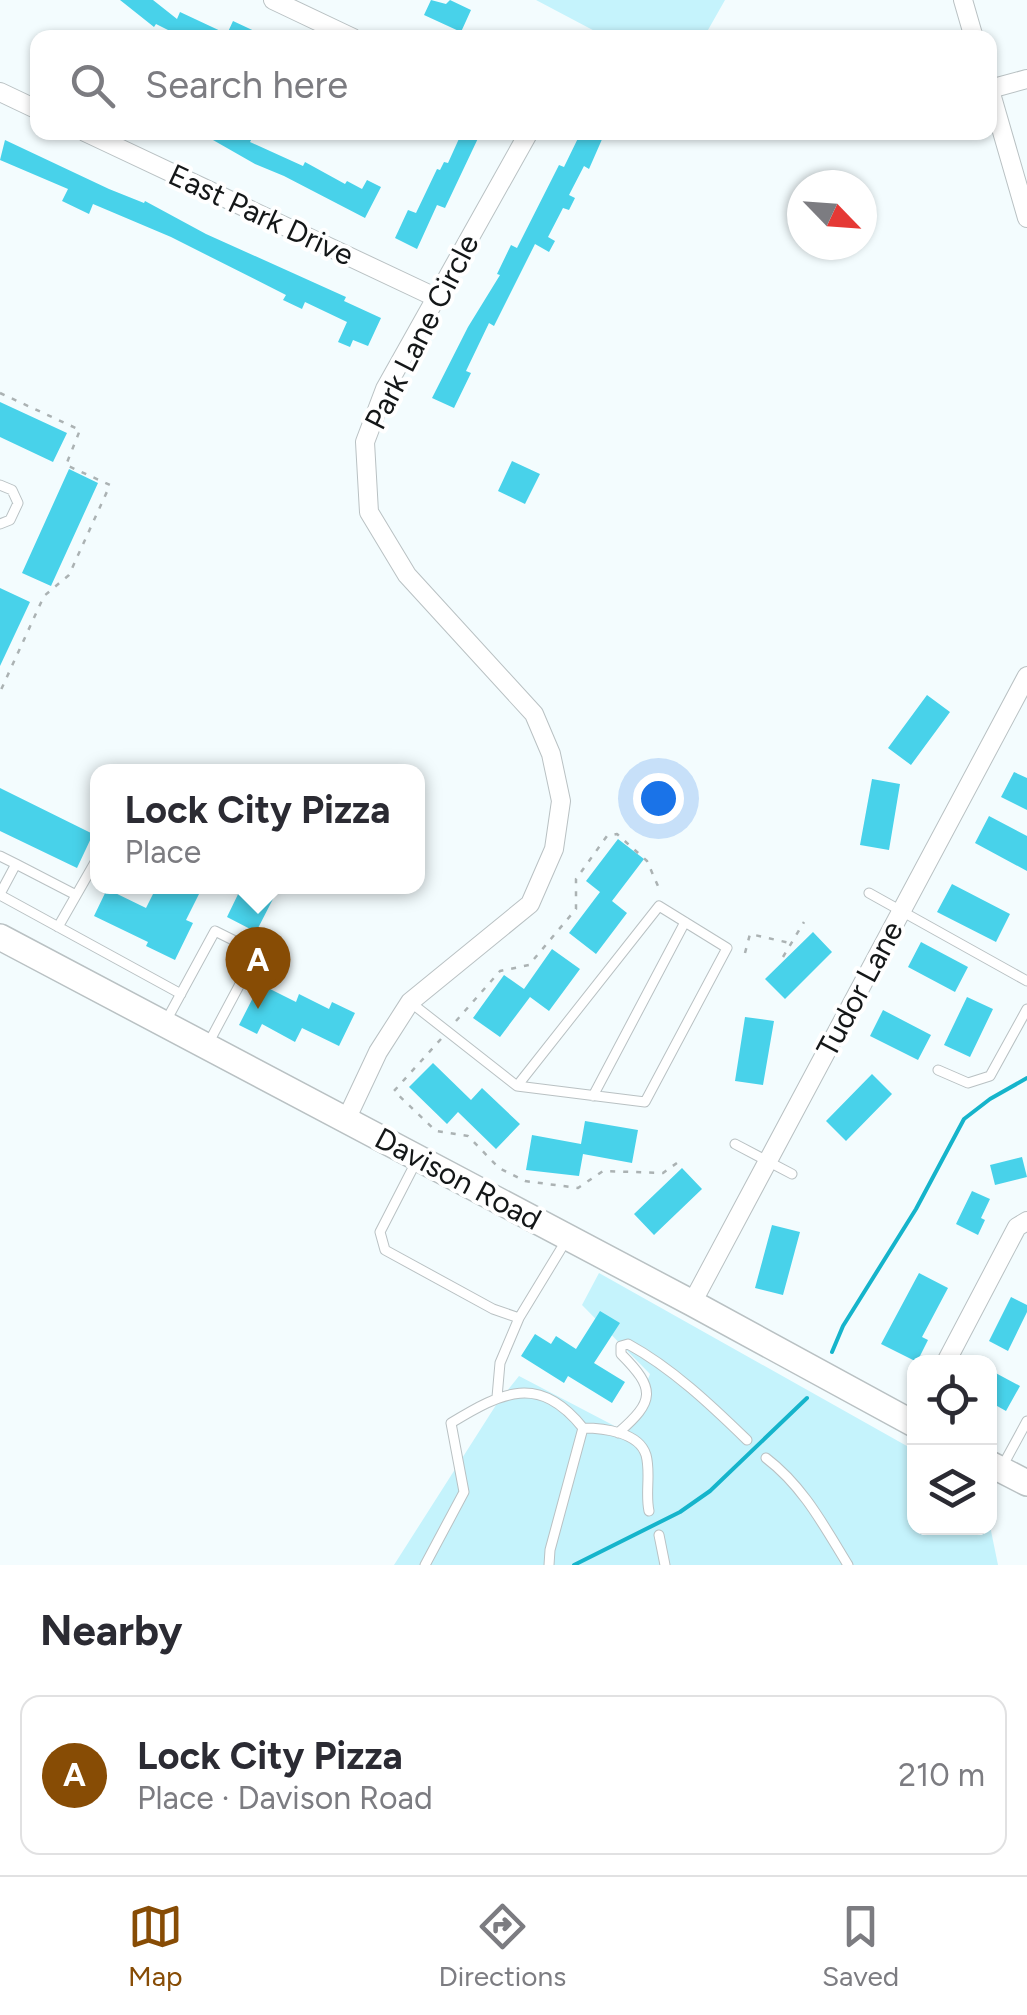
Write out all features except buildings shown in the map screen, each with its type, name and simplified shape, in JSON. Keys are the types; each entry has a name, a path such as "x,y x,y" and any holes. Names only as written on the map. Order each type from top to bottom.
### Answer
{"street":[{"path":"273,0 336,30"},
{"path":"963,0 972,30"},
{"path":"997,87 1027,79"},
{"path":"0,92 30,106"},
{"path":"997,113 1027,218"},
{"name":"East Park Drive","path":"103,140 437,298"},
{"name":"Park Lane Circle","path":"346,1120 378,1052 410,1002 530,904 554,849 561,801 551,754 534,714 406,574 368,512 365,442 385,389 525,140"},
{"name":"Tudor Lane","path":"692,1302 1027,676"},
{"name":"Davison Road","path":"0,937 907,1419"},
{"path":"950,1355 1017,1227 1027,1221"},
{"path":"997,1467 1027,1483"}],"lane":[{"path":"0,485 12,490 18,503 10,520 0,524"},
{"path":"0,856 76,895"},
{"path":"16,864 0,894 181,994"},
{"path":"58,926 90,871"},
{"path":"870,892 1027,981"},
{"path":"410,1002 517,1086 645,1102 727,948 659,906 517,1086"},
{"path":"593,1096 685,922"},
{"path":"164,1024 214,931 257,952 207,1046"},
{"path":"938,1070 968,1083 990,1076 1027,1008"},
{"path":"735,1144 792,1174"},
{"path":"418,1158 380,1232 385,1250 493,1309 518,1318"},
{"path":"496,1397 500,1363 518,1318 568,1237"},
{"path":"618,1433 642,1412 648,1390 644,1376 621,1354 621,1346 628,1344 674,1376 747,1440"},
{"path":"425,1565 464,1492 451,1423 496,1397 535,1394 559,1402 583,1428 601,1428 638,1442 646,1454 649,1512"},
{"path":"997,1463 1027,1421"},
{"path":"549,1565 583,1428"},
{"path":"766,1458 802,1492 848,1565"},
{"path":"659,1535 666,1565"}],"path":[{"path":"0,393 80,430 66,464 110,485 68,576 44,596 0,692"},
{"path":"661,893 646,861 617,834 607,836 576,879 576,909 529,965 500,971 394,1091 436,1131 468,1136 499,1168 525,1181 578,1188 602,1171 664,1173 680,1160"},
{"path":"783,958 804,922"},
{"path":"745,953 750,934 790,943"}],"shaded area":[{"path":"536,0 725,0 708,30 593,30"},
{"path":"599,1273 907,1446 907,1535 992,1535 998,1565 394,1565 496,1405 519,1376 628,1433 650,1374 582,1305"}],"waterway":[{"path":"832,1352 843,1326 916,1209 964,1119 1027,1078"},
{"path":"574,1565 680,1512 710,1491 807,1398"}],"place":[{"name":"Lock City Pizza","path":"258,1009"}]}
